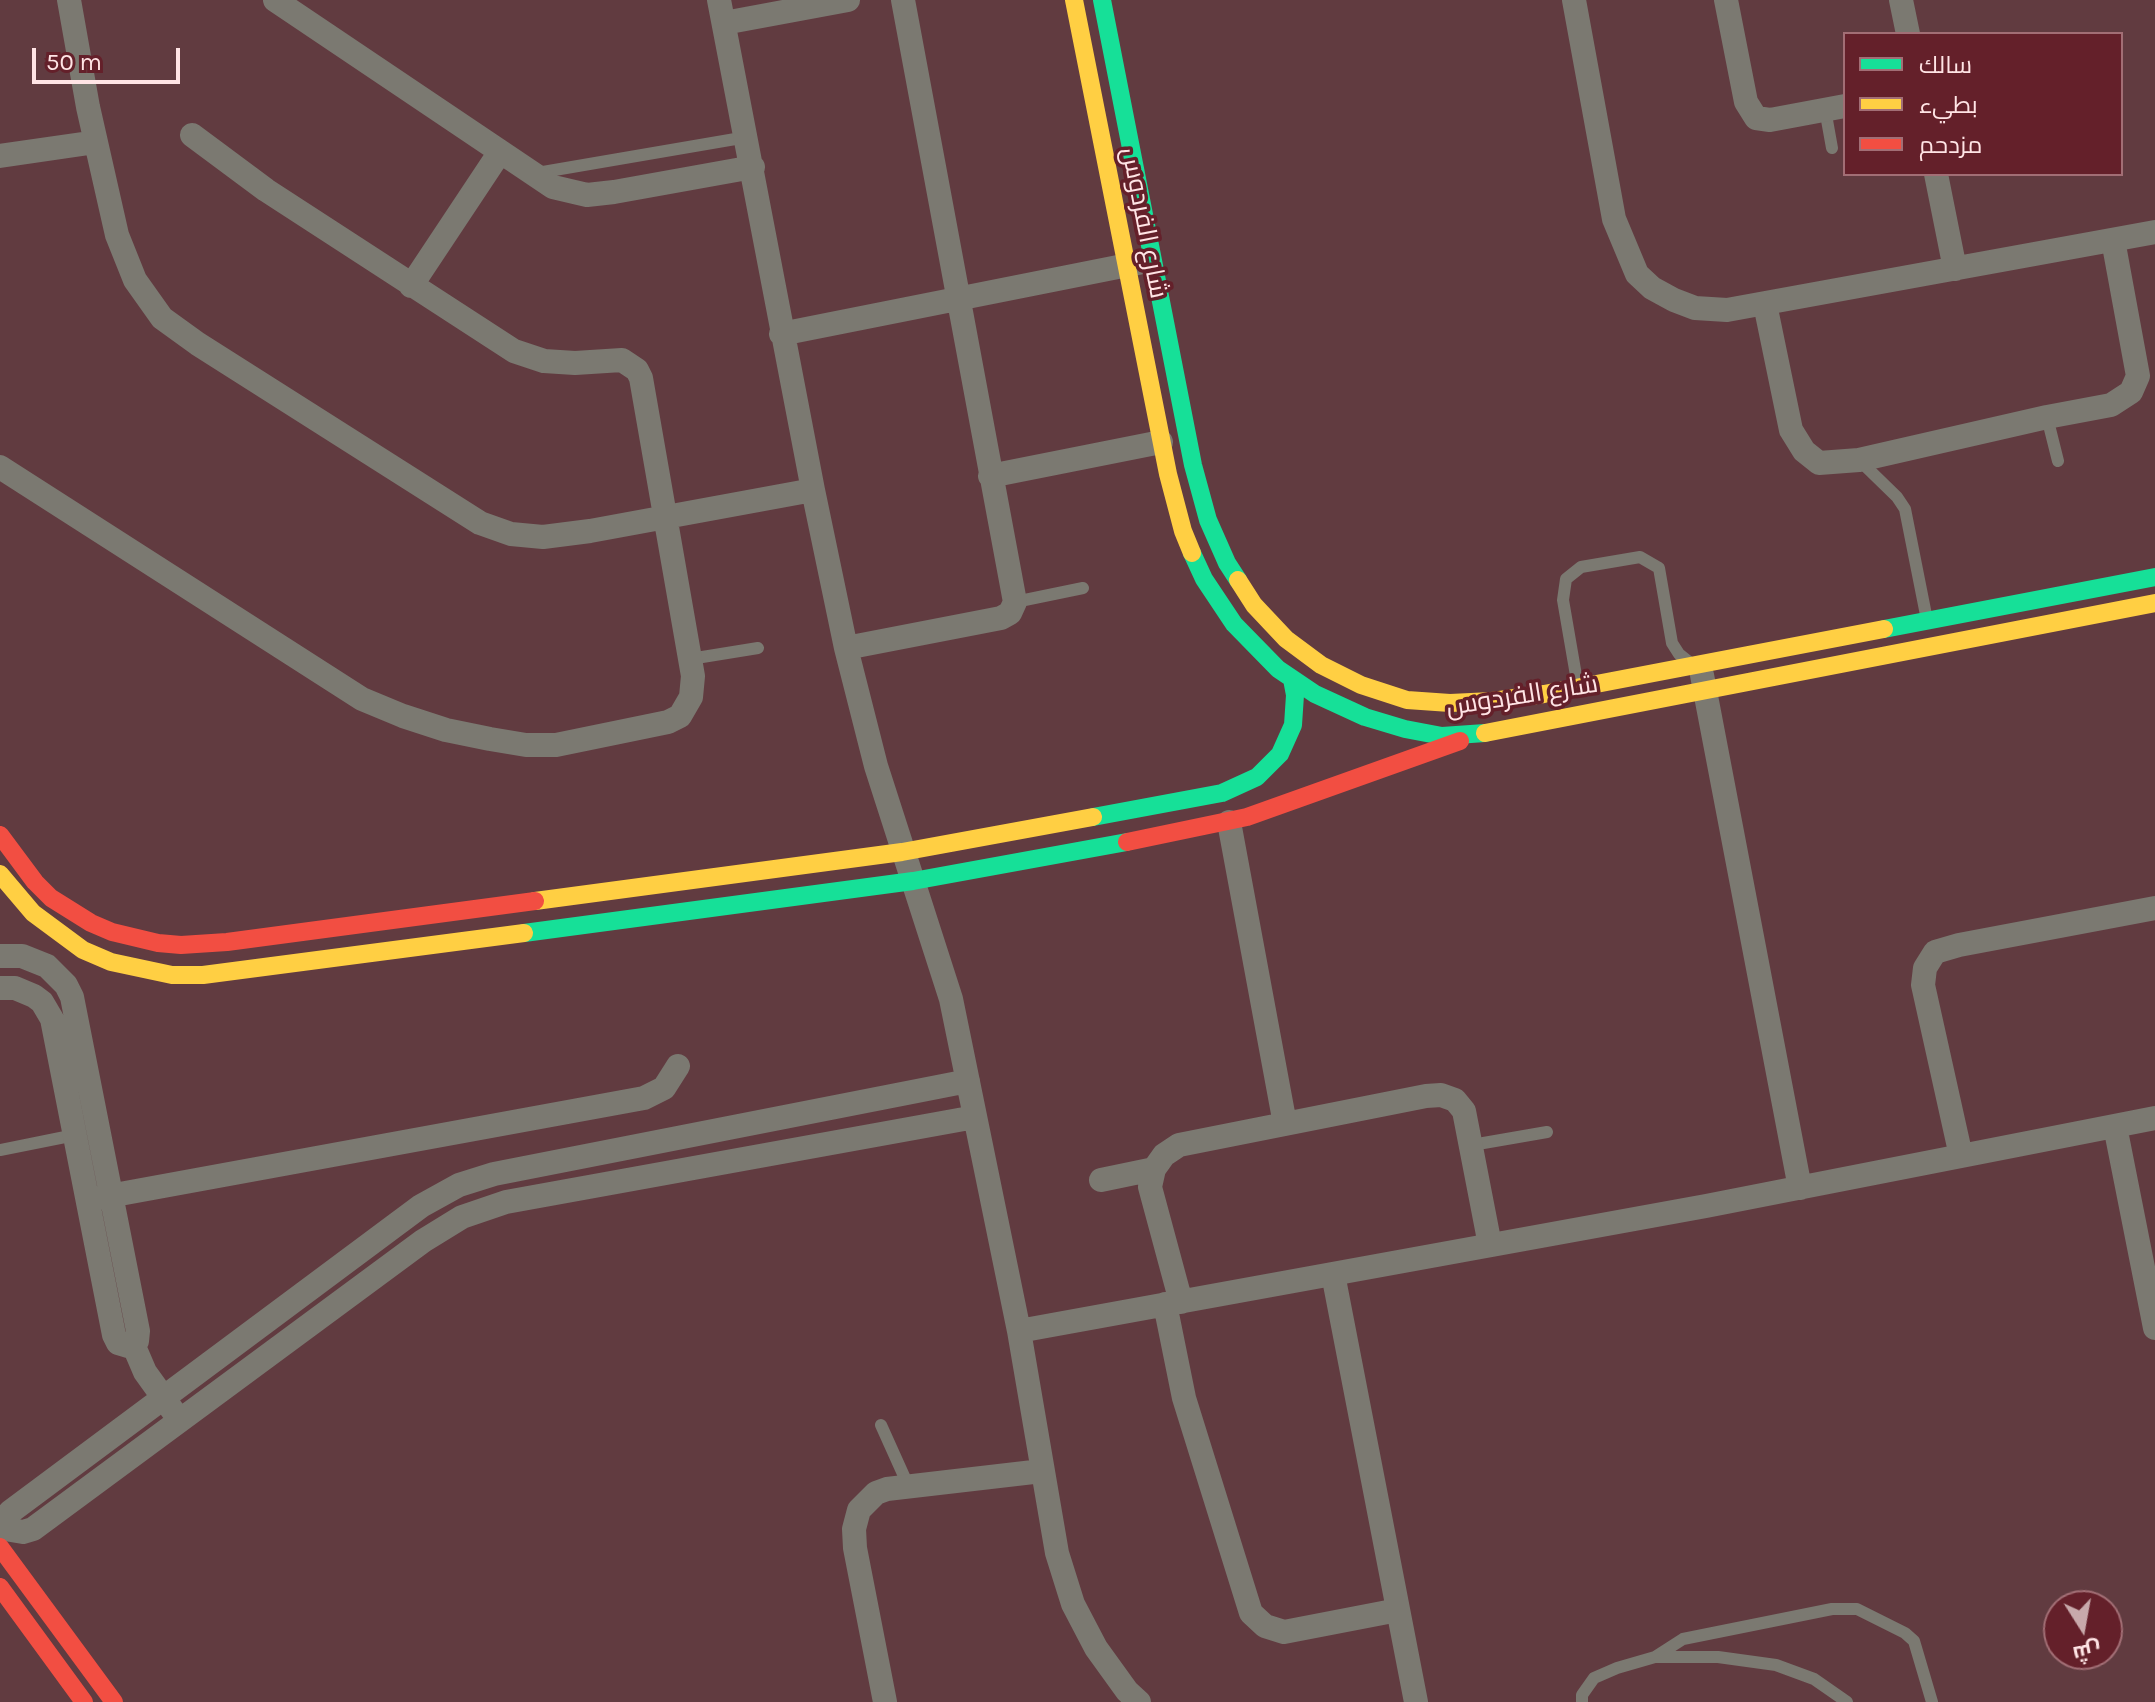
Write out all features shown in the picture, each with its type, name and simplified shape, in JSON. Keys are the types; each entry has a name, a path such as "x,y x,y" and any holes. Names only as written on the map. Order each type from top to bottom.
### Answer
{"street":[{"path":"69,0 117,235 135,280 162,318 198,344 480,523 511,534 543,537 813,490"},
{"path":"275,0 553,187 587,195 753,167"},
{"path":"848,0 721,12 753,167 781,334 846,648 876,766 951,999 1019,1331 1057,1553 1073,1604 1096,1648 1127,1691 1139,1702"},
{"path":"846,648 1001,618 1010,613 1015,602 903,0"},
{"name":"شارع الفردوس","path":"1074,0 1161,442 1183,531 1204,579 1234,624 1292,679 1315,694 1365,717 1405,729 1442,736 1483,733 2155,603"},
{"name":"شارع الفردوس","path":"1102,0 1193,465 1208,520 1227,563 1254,605 1286,639 1321,665 1361,685 1407,700 1450,703 1492,701 1578,688 2155,577"},
{"path":"1574,0 1614,219 1637,274 1652,288 1695,308 1727,310 1765,304 2155,232"},
{"path":"1726,0 1746,102 1756,118 1770,120 1835,108"},
{"path":"1901,0 1908,32"},
{"path":"0,467 362,699 446,730 526,745 556,745 668,722 680,716 691,697 693,676 641,378 637,370 622,360 544,361 514,351 266,190 192,135"},
{"path":"0,156 96,142"},
{"path":"411,286 500,152"},
{"path":"1936,176 1955,269"},
{"path":"1765,304 1791,430 1804,451 1819,463 1859,460 2111,405 2131,392 2138,376 2113,240"},
{"path":"781,334 1153,260"},
{"path":"990,476 1161,442"},
{"path":"1700,664 1800,1188"},
{"path":"0,835 51,898 112,932 181,945 227,942 902,852 1222,793 1242,785 1269,766 1288,739 1295,710 1292,679"},
{"path":"0,874 33,913 83,950 111,962 172,975 203,975 913,881 1229,822 1483,733"},
{"path":"1229,822 1285,1124"},
{"path":"1961,1156 1923,985 1925,968 1935,952 2155,908"},
{"path":"0,956 22,956 47,966 66,985 72,997 100,1198 115,1340 123,1346 133,1344 145,1372 180,1419"},
{"path":"0,988 25,991 48,1010 75,1135 100,1198"},
{"path":"100,1198 644,1098 664,1088 678,1066"},
{"path":"1,1534 10,1512 421,1206 459,1185 494,1174 968,1081"},
{"path":"1398,1610 1284,1632 1265,1626 1251,1613 1184,1398 1173,1303 1150,1187 1154,1169 1164,1155 1179,1145 1441,1095 1455,1100 1464,1111 1490,1245"},
{"path":"1,1534 33,1529 432,1234 483,1208 975,1117"},
{"path":"1019,1331 1800,1188 2155,1118"},
{"path":"2115,1126 2155,1328"},
{"path":"1101,1180 1154,1169"},
{"path":"1333,1274 1416,1702"},
{"path":"885,1702 858,1571 854,1529 859,1510 876,1493 908,1485 1042,1471"},
{"path":"1,1534 114,1702"},
{"path":"0,1586 84,1702"}],"lane":[{"path":"1832,148 1835,108"},
{"path":"532,174 747,137"},
{"path":"2047,417 2058,461"},
{"path":"1859,460 1905,509 1927,621"},
{"path":"1578,688 1563,600 1566,579 1581,567 1640,557 1659,568 1672,643 1684,659 1700,664"},
{"path":"1015,602 1083,588"},
{"path":"690,659 758,648"},
{"path":"1472,1145 1547,1132"},
{"path":"0,1150 75,1135"},
{"path":"881,1425 908,1485"},
{"path":"1655,1657 1683,1639 1832,1609 1857,1609 1905,1633 1914,1641 1932,1702"},
{"path":"1582,1702 1582,1695 1594,1678 1655,1657 1718,1657 1776,1665 1814,1679 1847,1702"}],"traffic: fast":[{"path":"1102,0 1193,465 1208,520 1238,580"},
{"path":"1192,553 1204,579 1234,624 1278,669 1315,694 1365,717 1405,729 1442,736 1485,733"},
{"path":"1884,629 2155,577"},
{"path":"1093,817 1222,793 1257,777 1280,754 1293,725 1295,695 1292,679"},
{"path":"524,933 913,881 1127,842"}],"traffic: slow":[{"path":"1074,0 1168,474 1192,553"},
{"path":"1238,580 1254,605 1286,639 1321,665 1361,685 1407,700 1450,703 1544,694 1884,629"},
{"path":"1485,733 2155,603"},
{"path":"535,901 902,852 1093,817"},
{"path":"0,874 33,913 83,950 111,962 172,975 203,975 524,933"}],"traffic: jam":[{"path":"1127,842 1247,817 1460,741"},
{"path":"0,835 51,898 112,932 158,943 227,942 535,901"},
{"path":"0,1547 114,1702"},
{"path":"0,1587 84,1702"}]}
